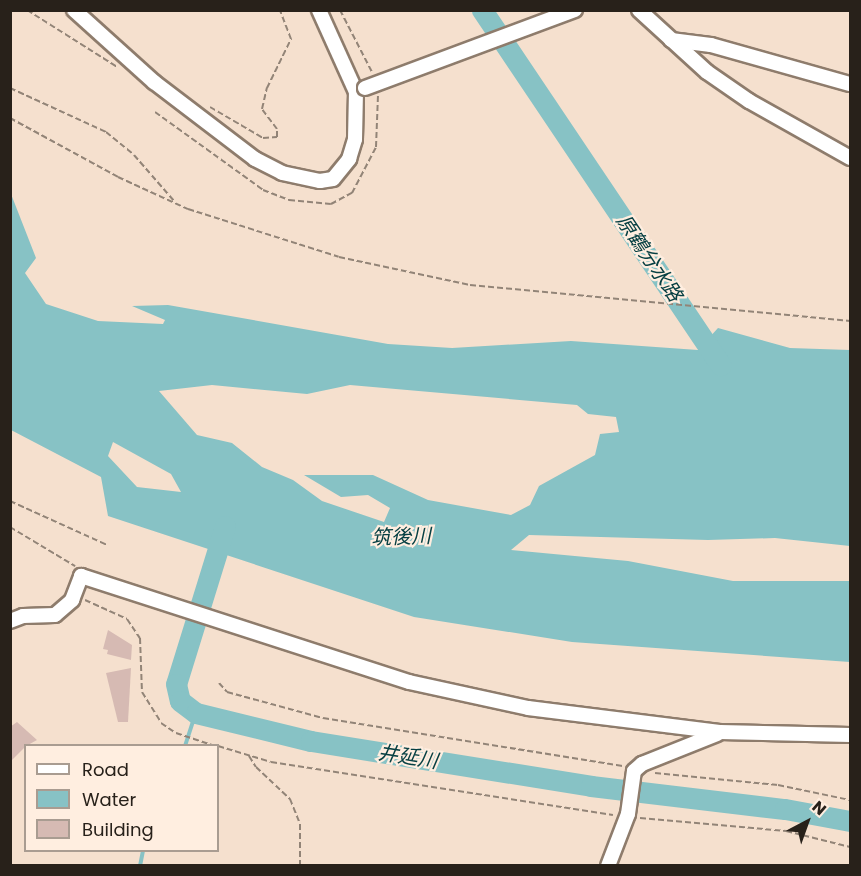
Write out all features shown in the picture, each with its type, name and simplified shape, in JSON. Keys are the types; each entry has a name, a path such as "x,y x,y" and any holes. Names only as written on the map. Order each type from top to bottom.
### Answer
{"street":[{"path":"74,10 215,130 255,159 282,173 320,181 333,179 342,170 355,139 366,89 319,10"},
{"path":"366,89 575,10"},
{"path":"639,10 671,40 749,101 850,158"},
{"path":"671,40 711,45 850,84"},
{"path":"10,621 23,616 55,615 74,595 81,576 172,608 409,682 528,708 720,732 850,735"},
{"path":"608,866 628,815 637,769 720,732"}],"path":[{"path":"27,10 120,68"},
{"path":"201,103 263,138 278,137 277,129 262,109 267,88 291,39 280,10"},
{"path":"340,10 374,75"},
{"path":"10,88 106,132 134,155 176,203"},
{"path":"155,112 263,190 289,200 331,204 352,193 376,147 380,124 366,89"},
{"path":"10,118 100,167 176,203 339,257 470,285 850,321"},
{"path":"10,501 107,545"},
{"path":"10,527 74,564 81,576"},
{"path":"74,595 127,619 140,638 142,692 161,723 176,733 210,744"},
{"path":"219,682 227,692 323,718 446,735 588,763 778,785 850,800"},
{"path":"219,747 249,756 371,779 628,815 786,831 850,847"},
{"path":"249,756 256,767 290,799 300,824 300,866"}],"water":[{"name":"筑後川","path":"11,194 36,258 25,273 46,304 98,321 163,324 165,320 132,306 168,305 388,344 452,348 571,341 698,350 718,328 790,348 850,350 850,546 775,538 708,540 529,535 511,550 628,561 733,581 850,581 850,662 572,642 414,617 108,516 101,477 11,430","holes":["212,385 307,394 350,385 577,405 588,414 616,417 619,432 600,434 595,455 539,486 530,505 511,515 428,500 373,475 304,475 341,497 368,495 390,508 384,522 322,501 293,480 262,467 232,443 197,435 159,391","113,442 171,474 181,492 137,487 108,456"]}],"building":[{"path":"108,630 132,645 131,660 107,654 108,650 103,649"},
{"path":"131,668 128,722 118,722 106,673"},
{"path":"17,722 37,740 24,744 24,748 10,762 10,727"}],"waterway":[{"name":"原鶴分水路","path":"482,10 721,365"},
{"name":"井延川","path":"225,526 176,684 180,701 196,713 311,741 591,786 785,809 850,821"},
{"path":"186,744 196,713"},
{"path":"140,866 143,852"}]}
